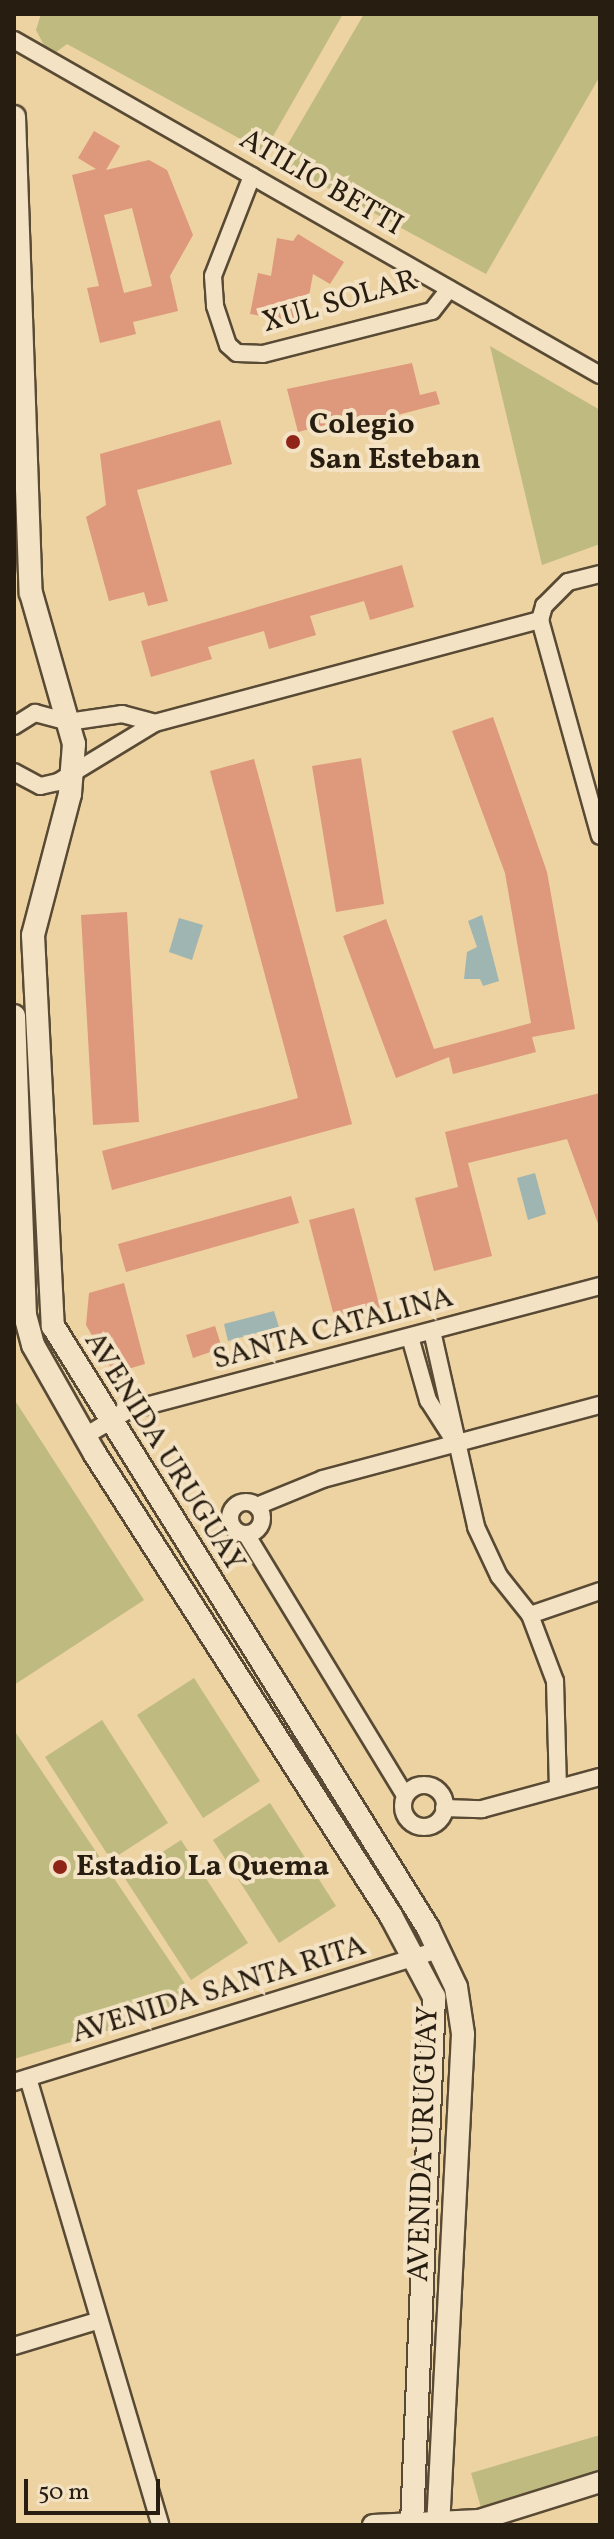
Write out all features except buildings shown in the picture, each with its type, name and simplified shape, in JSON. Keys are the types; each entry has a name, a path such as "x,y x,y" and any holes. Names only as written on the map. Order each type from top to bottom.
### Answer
{"main road":[{"name":"AVENIDA URUGUAY","path":"14,117 30,580 68,722 74,769 33,935 49,1306 59,1343 440,1949 456,1987 463,2034 438,2523"},
{"name":"AVENIDA URUGUAY","path":"14,1016 25,1315 33,1345 85,1436 416,1959 437,2016 412,2522"}],"street":[{"name":"ATILIO BETTI","path":"14,40 600,375"},
{"name":"XUL SOLAR","path":"252,176 213,276 219,319 228,345 237,353 263,354 432,311 449,289"},
{"path":"600,574 568,582 544,606 540,620 600,836"},
{"path":"14,772 40,786 155,723 540,620"},
{"path":"14,726 35,713 68,722 122,714 155,723"},
{"name":"SANTA CATALINA","path":"85,1436 127,1411 600,1286"},
{"path":"432,1331 456,1444 487,1556 530,1615 559,1701 558,1788"},
{"path":"410,1337 428,1400 456,1444"},
{"path":"405,1796 416,1786 430,1786 441,1795 444,1808 439,1820 420,1826 405,1815 405,1796 246,1534 232,1527 230,1512 242,1502 257,1506 323,1479 600,1405"},
{"path":"246,1534 259,1526 257,1506"},
{"path":"530,1615 600,1591"},
{"path":"444,1808 482,1809 600,1777"},
{"name":"AVENIDA SANTA RITA","path":"21,2080 440,1949"},
{"path":"21,2080 160,2525"},
{"path":"14,2346 97,2321"},
{"path":"373,2525 479,2520 600,2482"}],"shaded area":[{"path":"41,14 343,14 264,152 67,44 55,53 47,51 36,30"},
{"path":"364,14 600,14 600,76 486,274 278,161"},
{"path":"490,346 600,410 600,544 542,565"},
{"path":"14,1399 144,1600 14,1685"},
{"path":"194,1678 260,1781 203,1818 137,1715"},
{"path":"102,1720 168,1823 111,1860 45,1757"},
{"name":"Estadio La Quema","path":"14,1730 198,2003 198,2004 14,2059"},
{"path":"270,1803 336,1906 279,1943 213,1840"},
{"path":"181,1840 248,1943 191,1980 124,1877"},
{"path":"600,2435 600,2477 482,2511 471,2473"}],"water":[{"path":"482,915 499,981 483,986 480,979 464,979 467,952 477,947 468,921"},
{"path":"179,918 203,925 192,960 169,952"},
{"path":"535,1173 546,1214 528,1220 517,1178"},
{"path":"274,1311 279,1327 228,1341 224,1324"}],"place":[{"name":"Colegio San Esteban","path":"293,442"},
{"name":"Estadio La Quema","path":"60,1867"}]}
